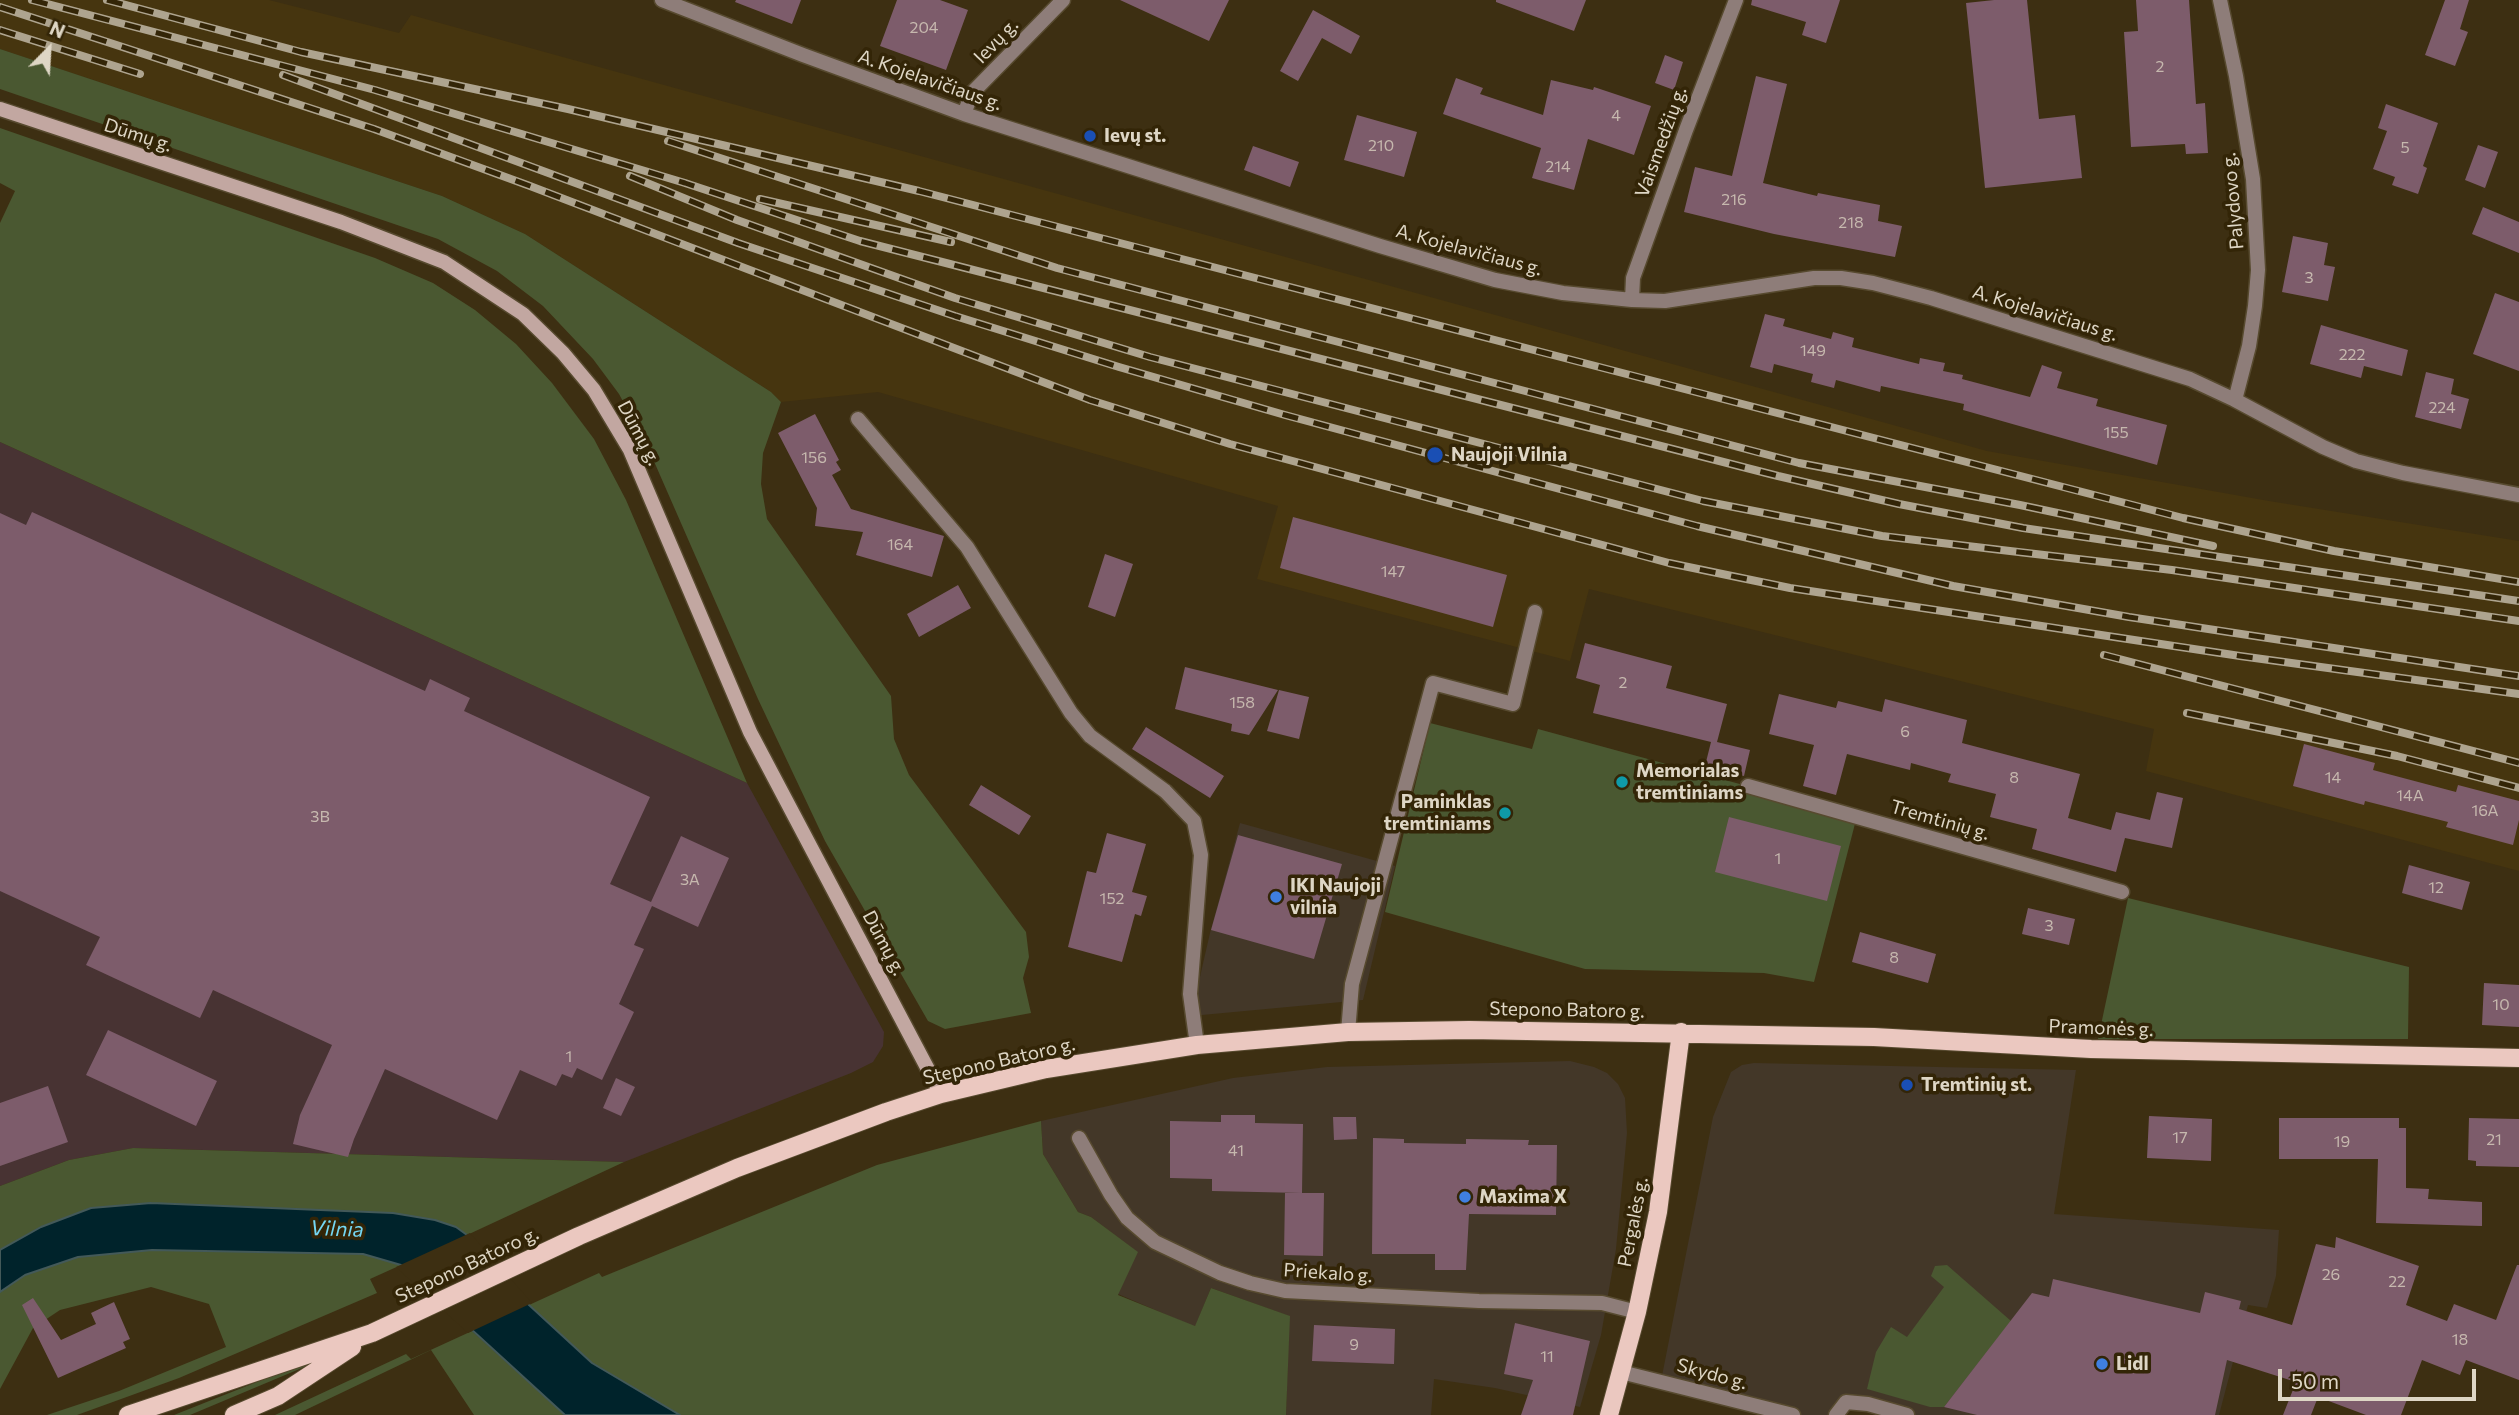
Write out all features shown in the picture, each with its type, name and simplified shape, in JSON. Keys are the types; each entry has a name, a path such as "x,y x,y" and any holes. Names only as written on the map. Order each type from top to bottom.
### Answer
{"main road":[{"name":"Dūmų g.","path":"0,109 341,222 444,262 523,314 563,353 594,390 630,450 750,732 941,1094"},
{"name":"Stepono Batoro g.","path":"128,1415 372,1333 579,1236 737,1168 941,1094 1046,1069 1197,1045 1348,1032 1681,1032"},
{"name":"Pramonės g.","path":"1681,1032 1874,1037 2091,1049 2519,1058"},
{"name":"Pergalės g.","path":"1609,1415 1637,1312 1658,1212 1681,1032"},
{"name":"Stepono Batoro g.","path":"234,1415 278,1396 372,1333"}],"street":[{"name":"A. Kojelavičiaus g.","path":"662,0 964,114 1495,280 1563,293 1665,301 1814,278 1841,278 1873,283 1931,298 2190,379 2322,447 2357,461 2403,473 2519,495"},
{"name":"Ievų g.","path":"964,114 972,93 1063,0"},
{"name":"Vaismedžių g.","path":"1632,300 1633,278 1736,0"},
{"name":"Palydovo g.","path":"2220,0 2253,179 2258,270 2256,306 2249,346 2235,400"},
{"path":"858,419 967,547 1058,692 1090,736 1165,791 1194,821 1201,855 1190,994 1197,1045"},
{"path":"1348,1032 1352,984 1433,683 1513,704 1535,612"},
{"name":"Tremtinių g.","path":"1748,786 2122,892"},
{"name":"Priekalo g.","path":"1079,1138 1116,1203 1128,1218 1155,1242 1220,1273 1250,1283 1285,1291 1310,1293 1479,1301 1602,1303 1637,1312"},
{"name":"Skydo g.","path":"1622,1372 1793,1415"},
{"path":"1836,1415 1846,1402 1868,1404 1907,1415"}],"shaded area":[{"path":"0,0 269,0 399,33 411,15 1987,451 2269,501 2519,541 2519,871 2146,771 2154,729 1589,589 1570,661 1257,579 1278,506 878,392 781,402 771,392 525,234 442,196 0,49"},
{"path":"0,442 747,783 884,1032 883,1046 873,1062 624,1162 133,1148 69,1160 0,1186"},
{"path":"1240,823 1395,866 1363,1000 1191,1016"},
{"path":"1570,1061 1607,1073 1618,1084 1625,1098 1627,1133 1616,1249 1601,1335 1580,1407 1495,1388 1434,1379 1431,1415 1286,1415 1289,1316 1211,1288 1195,1327 1118,1294 1137,1252 1091,1217 1078,1212 1043,1154 1041,1121 1233,1078 1327,1067"},
{"path":"1754,1063 2076,1070 2054,1214 2279,1230 2276,1276 2267,1308 2248,1305 2219,1415 1907,1415 1846,1402 1836,1415 1793,1415 1661,1381 1713,1117 1731,1072 1742,1065"}],"green space":[{"path":"0,49 442,196 525,234 771,392 781,402 763,453 761,484 767,519 891,696 894,739 909,775 1026,932 1029,957 1023,978 1031,1013 945,1029 928,1021 825,841 758,699 649,450 619,394 593,359 543,306 497,271 438,239 0,89"},
{"path":"0,128 375,258 433,283 475,310 516,344 552,383 594,439 626,500 747,783 0,442 0,223 15,191 0,183"},
{"path":"1430,723 1532,749 1538,729 1857,816 1814,982 1764,973 1585,969 1385,912"},
{"path":"2128,898 2409,967 2408,1039 2098,1039"},
{"path":"1041,1121 1043,1154 1078,1212 1091,1217 1138,1252 1118,1295 1195,1326 1211,1288 1290,1316 1286,1415 680,1415 592,1363 529,1305 599,1273 602,1277 877,1165"},
{"path":"133,1148 624,1162 467,1235 456,1227 91,1208 41,1227 0,1250 0,1186 69,1160"},
{"path":"152,1250 363,1254 401,1265 370,1279 377,1293 179,1378 77,1415 47,1415 119,1391 226,1347 209,1304 151,1287 60,1310 33,1328 0,1389 0,1292 25,1275 78,1257"},
{"path":"1947,1265 2011,1321 1944,1407 1930,1407 1867,1389 1876,1352 1891,1327 1907,1337 1944,1287 1931,1276 1935,1266"},
{"path":"472,1331 565,1415 474,1415 431,1350 295,1415 275,1415 406,1354 411,1359"},
{"path":"307,1362 309,1365 190,1415 174,1415"}],"water":[{"name":"Vilnia","path":"151,1203 393,1213 435,1220 456,1227 467,1235 529,1305 592,1363 680,1415 565,1415 401,1265 363,1254 152,1250 78,1257 25,1275 0,1292 0,1250 41,1227 91,1208"}],"pier":[{"path":"470,1233 532,1303 468,1333 396,1267"}],"building":[{"path":"801,0 792,24 735,2"},
{"path":"897,0 940,0 968,10 946,70 880,46"},
{"path":"1120,0 1229,0 1209,41"},
{"path":"1496,0 1586,0 1574,31"},
{"path":"1752,0 1840,0 1826,43 1802,35 1806,22 1751,5"},
{"path":"2027,0 2039,119 2075,115 2082,178 1985,188 1966,3"},
{"path":"2136,0 2189,0 2196,104 2205,103 2208,153 2186,154 2185,144 2131,147 2124,32 2138,31"},
{"path":"2445,0 2469,0 2460,29 2468,32 2455,66 2425,55"},
{"path":"1313,10 1360,36 1351,54 1322,38 1298,81 1280,71"},
{"path":"1665,55 1683,62 1674,90 1655,83"},
{"path":"1756,76 1787,84 1763,183 1817,196 1818,193 1880,205 1878,221 1902,226 1895,257 1774,234 1684,212 1695,167 1732,176"},
{"path":"1456,78 1483,88 1480,94 1543,115 1551,80 1593,90 1594,87 1651,106 1634,155 1588,139 1574,190 1532,178 1541,148 1443,114"},
{"path":"2386,104 2438,123 2423,166 2427,168 2418,194 2392,185 2395,177 2373,169 2387,131 2378,128"},
{"path":"1357,115 1417,132 1404,177 1344,160"},
{"path":"2478,145 2498,152 2485,188 2465,180"},
{"path":"1253,146 1299,162 1290,187 1244,170"},
{"path":"2483,207 2519,222 2519,253 2472,234"},
{"path":"2293,236 2328,243 2324,265 2335,267 2328,301 2282,292"},
{"path":"2495,293 2519,302 2519,371 2473,354"},
{"path":"1765,314 1785,319 1783,326 1831,339 1833,332 1854,338 1852,347 1919,364 1920,358 1945,363 1943,371 1963,375 1962,379 2030,397 2042,365 2062,372 2057,388 2098,399 2096,406 2167,425 2157,465 1963,410 1964,404 1881,386 1880,392 1836,380 1834,388 1811,382 1813,374 1774,364 1772,373 1750,367"},
{"path":"2321,325 2408,350 2402,376 2364,366 2361,378 2310,364"},
{"path":"2426,372 2454,379 2451,394 2469,399 2461,429 2415,417"},
{"path":"815,414 839,460 836,462 841,470 832,475 851,509 944,536 932,577 856,555 863,532 815,526 817,508 778,433"},
{"path":"32,512 425,691 430,679 470,698 464,711 650,797 610,884 651,902 681,836 729,858 698,927 652,906 634,945 644,949 619,1004 634,1012 602,1080 577,1068 572,1078 562,1074 556,1086 520,1070 497,1120 385,1069 348,1157 293,1144 300,1115 332,1045 213,990 200,1018 86,965 100,937 0,891 0,513 26,525"},
{"path":"1293,517 1507,575 1493,627 1280,568"},
{"path":"1105,554 1133,564 1115,617 1088,607"},
{"path":"958,585 971,608 919,637 907,614"},
{"path":"1585,643 1672,666 1666,688 1727,704 1717,742 1750,750 1744,776 1705,766 1711,742 1593,713 1600,685 1576,678"},
{"path":"1185,667 1278,690 1249,735 1231,731 1232,724 1175,709"},
{"path":"1279,690 1309,697 1299,739 1267,731"},
{"path":"1779,694 1836,708 1838,701 1882,712 1885,699 1967,720 1962,743 2080,774 2068,818 2111,830 2116,812 2150,820 2157,792 2183,798 2172,848 2125,838 2116,872 2032,849 2037,829 1990,817 1996,794 1948,782 1951,774 1911,763 1910,770 1847,754 1836,795 1803,786 1814,745 1769,734"},
{"path":"1146,727 1224,776 1210,798 1132,749"},
{"path":"2304,744 2375,763 2373,770 2456,792 2458,785 2519,801 2519,820 2513,845 2446,827 2448,822 2365,801 2364,805 2293,786"},
{"path":"981,785 1031,816 1019,835 969,805"},
{"path":"1729,817 1841,846 1827,901 1715,872"},
{"path":"1107,833 1146,844 1132,892 1147,896 1141,916 1135,914 1122,962 1068,947 1087,871 1096,873"},
{"name":"IKI Naujoji vilnia","path":"1238,835 1342,864 1314,959 1211,930"},
{"path":"2409,865 2470,882 2462,910 2402,893"},
{"path":"2028,908 2075,919 2069,945 2022,934"},
{"path":"1860,932 1936,954 1928,983 1852,962"},
{"path":"2484,983 2519,985 2519,1027 2482,1025"},
{"path":"108,1030 217,1081 196,1126 86,1075"},
{"path":"616,1078 635,1087 621,1116 603,1108"},
{"path":"48,1086 68,1142 0,1166 0,1103"},
{"path":"1221,1115 1255,1115 1255,1123 1303,1124 1302,1193 1212,1191 1212,1179 1170,1178 1170,1121 1221,1122"},
{"path":"2149,1116 2212,1119 2211,1161 2147,1158"},
{"path":"1333,1117 1356,1117 1357,1139 1334,1140"},
{"path":"2279,1118 2399,1118 2399,1128 2406,1128 2406,1188 2429,1189 2428,1199 2482,1202 2482,1226 2376,1223 2378,1159 2279,1159"},
{"path":"2469,1118 2519,1119 2519,1167 2476,1166 2476,1161 2468,1160"},
{"name":"Maxima X","path":"1373,1138 1404,1139 1404,1143 1466,1144 1466,1139 1529,1140 1528,1145 1557,1145 1556,1215 1469,1214 1466,1270 1435,1270 1435,1254 1372,1254"},
{"path":"1285,1193 1324,1193 1323,1256 1284,1255"},
{"path":"2336,1237 2419,1266 2406,1305 2447,1321 2454,1304 2496,1320 2519,1265 2519,1380 2466,1360 2460,1375 2422,1360 2401,1415 2366,1415 2318,1397 2311,1415 2283,1415 2296,1382 2227,1360 2215,1415 1977,1415 1944,1407 2032,1293 2049,1297 2053,1279 2200,1313 2205,1292 2241,1301 2239,1309 2292,1325 2316,1244 2335,1248"},
{"path":"33,1298 61,1340 96,1324 91,1313 114,1302 130,1339 123,1342 126,1348 58,1378 22,1305"},
{"path":"1515,1323 1590,1341 1573,1415 1521,1415 1533,1380 1504,1374"},
{"path":"1314,1325 1395,1329 1394,1364 1312,1361"}],"railway":[{"path":"32,0 375,90 685,183 860,241 1778,476 1899,504 2023,528 2519,601"},
{"path":"107,0 301,52 568,109 919,191 2183,518 2334,551 2519,582"},
{"path":"0,7 374,129 1090,400 1230,444 1669,563 1790,588 2240,656 2519,694"},
{"path":"0,30 140,74"},
{"path":"283,75 738,243 955,316 1285,415 1697,526 1953,586 2129,617 2519,676"},
{"path":"668,141 1057,268 1799,463 2020,505 2213,546"},
{"path":"630,176 737,220 955,298 1150,357 1703,501 1882,536 2172,570 2519,621"},
{"path":"760,199 951,242"},
{"path":"2104,655 2519,763"},
{"path":"2187,713 2397,756 2519,788"}],"place":[{"name":"Ievų st.","path":"1090,136"},
{"name":"Naujoji Vilnia","path":"1435,455"},
{"name":"Memorialas tremtiniams","path":"1622,782"},
{"name":"Paminklas tremtiniams","path":"1505,813"},
{"name":"IKI Naujoji vilnia","path":"1276,897"},
{"name":"Tremtinių st.","path":"1907,1085"},
{"name":"Maxima X","path":"1465,1197"},
{"name":"Lidl","path":"2102,1364"}]}
